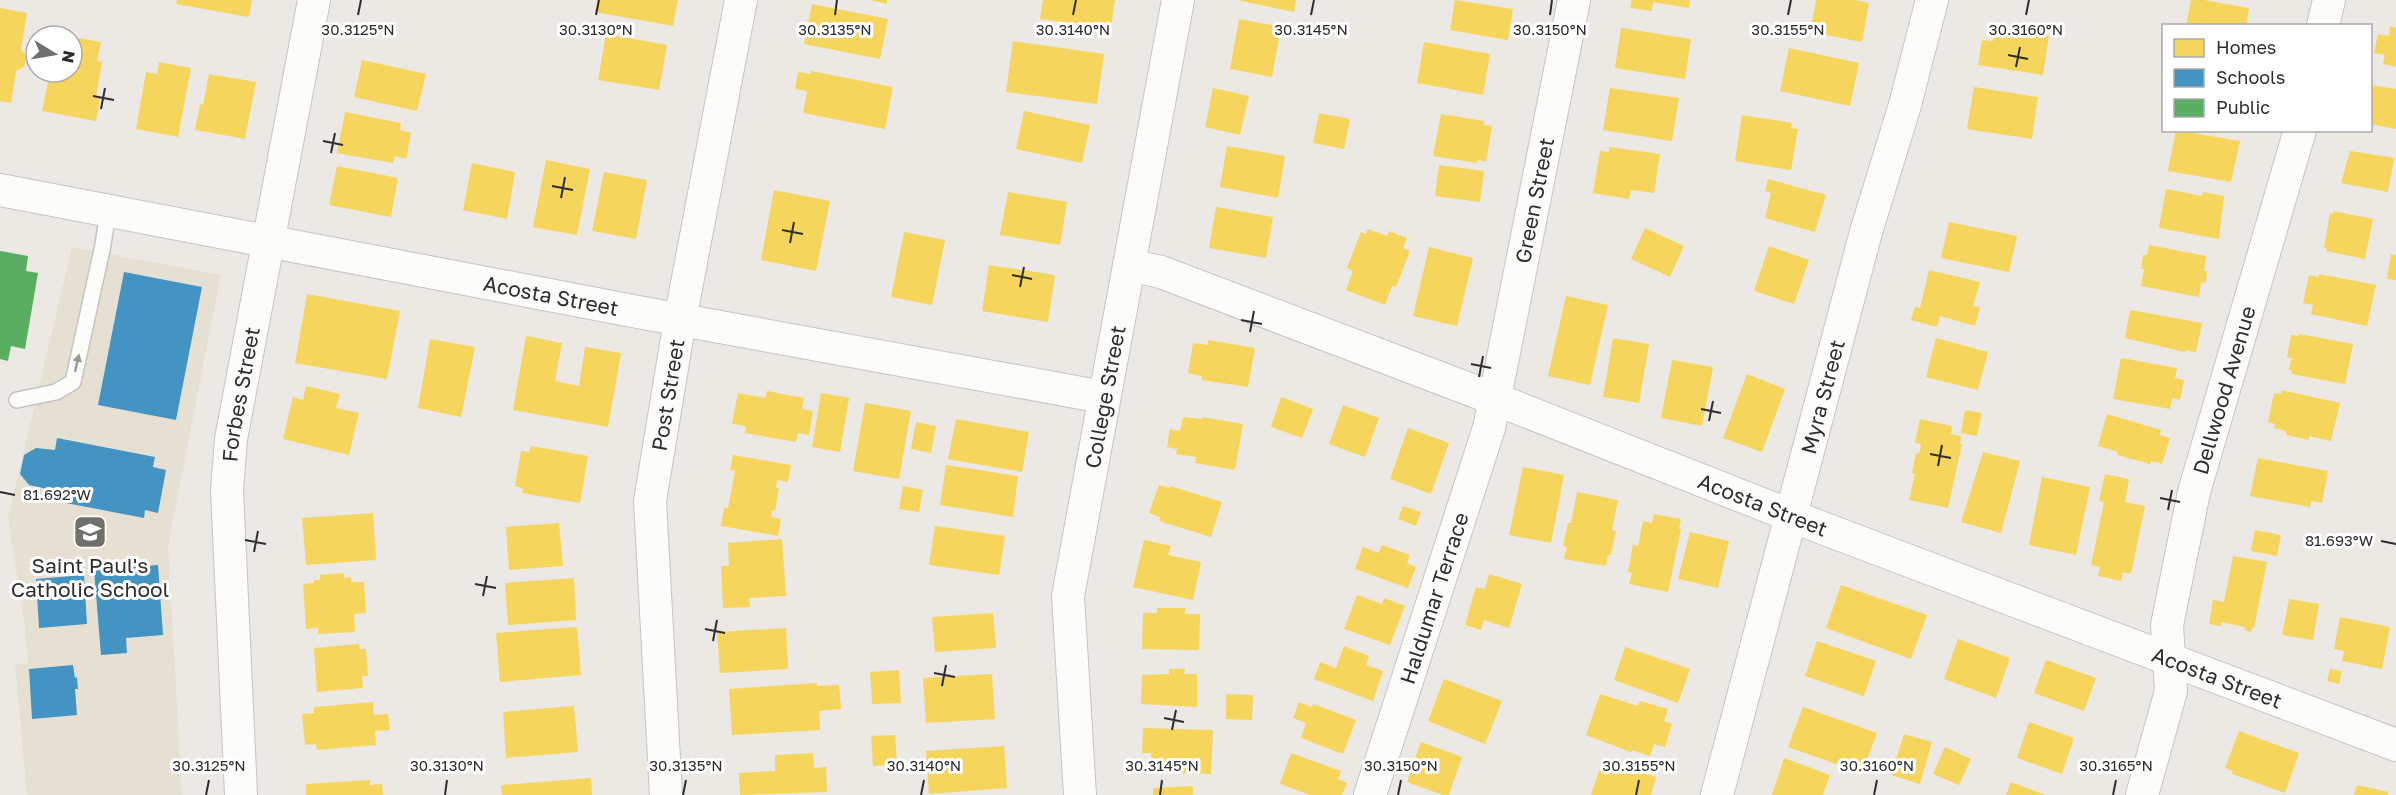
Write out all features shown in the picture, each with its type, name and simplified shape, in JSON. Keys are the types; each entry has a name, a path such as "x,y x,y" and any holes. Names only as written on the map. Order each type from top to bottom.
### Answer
{"street":[{"name":"Forbes Street","path":"241,795 227,490 231,439 314,0"},
{"name":"Post Street","path":"666,795 650,501 680,320 741,0"},
{"name":"College Street","path":"1080,795 1068,596 1178,0"},
{"name":"Green Street","path":"1495,399 1574,0"},
{"name":"Myra Street","path":"1717,795 1866,232 1905,105 1932,0"},
{"path":"2324,24 2329,0"},
{"name":"Dellwood Avenue","path":"2142,795 2171,691 2167,625 2194,492 2299,132"},
{"name":"Acosta Street","path":"0,190 680,320 1103,397"},
{"name":"Acosta Street","path":"1129,265 1161,272 1495,399 1792,516 2396,745"},
{"name":"Haldumar Terrace","path":"1370,795 1489,429 1495,399"}],"lane":[{"path":"17,400 56,392 73,382 108,211"}],"shaded area":[{"name":"Saint Paul's Catholic School","path":"72,247 221,275 168,545 182,795 27,795 15,665 28,663 24,618 8,518"}],"building: Homes":[{"path":"177,0 252,0 249,17 176,4"},
{"path":"597,0 678,0 673,26 595,12"},
{"path":"870,0 887,0 887,4"},
{"path":"1043,0 1115,0 1111,28 1040,19"},
{"path":"1237,0 1296,0 1294,12"},
{"path":"1455,0 1513,9 1508,40 1450,30"},
{"path":"1632,0 1690,0 1689,8 1653,2 1652,11 1630,8"},
{"path":"1816,0 1854,0 1869,3 1862,42 1810,32"},
{"path":"2191,0 2249,8 2246,24 2186,24"},
{"path":"812,4 888,19 880,59 804,44"},
{"path":"0,8 27,13 21,49 24,53 24,67 16,71 11,103 0,101"},
{"path":"1239,19 1281,27 1272,77 1230,69"},
{"path":"2390,26 2396,28 2396,67 2383,64 2385,55 2374,53 2378,34 2389,36"},
{"path":"1995,27 2049,36 2043,75 1978,65 1982,40 1993,41"},
{"path":"1621,28 1691,39 1685,79 1615,68"},
{"path":"606,34 667,45 659,90 598,80"},
{"path":"84,39 101,42 97,61 102,62 96,97 100,98 96,121 42,111 48,84 84,84"},
{"path":"1013,41 1104,54 1097,104 1006,92"},
{"path":"1424,42 1490,54 1483,95 1417,83"},
{"path":"1789,48 1859,63 1850,106 1780,91"},
{"path":"362,60 426,74 417,111 354,97"},
{"path":"159,62 191,68 178,137 136,129 146,72 157,74"},
{"path":"811,71 893,87 885,129 803,113 807,91 795,89 798,72 811,74"},
{"path":"209,74 256,82 245,139 195,130"},
{"path":"2372,85 2396,89 2396,129 2372,124"},
{"path":"1974,87 2038,97 2032,139 1967,129"},
{"path":"1213,88 1249,96 1240,135 1205,127"},
{"path":"1610,88 1679,98 1672,141 1603,130"},
{"path":"1024,111 1090,125 1082,163 1016,149"},
{"path":"345,112 401,123 400,130 411,133 406,159 395,156 393,163 337,153"},
{"path":"1319,113 1350,119 1344,149 1313,143"},
{"path":"1441,114 1484,121 1484,125 1492,126 1486,162 1478,160 1477,163 1433,156"},
{"path":"1742,115 1792,123 1791,128 1798,129 1791,170 1735,161"},
{"path":"2176,132 2240,141 2231,182 2168,171"},
{"path":"1227,146 1285,156 1278,198 1220,187"},
{"path":"1609,147 1660,154 1654,193 1631,190 1629,199 1593,193 1600,151 1609,152"},
{"path":"2350,151 2394,158 2388,192 2341,183"},
{"path":"546,160 590,169 577,235 533,227"},
{"path":"472,163 515,172 507,219 463,210"},
{"path":"1439,165 1484,171 1480,202 1435,196"},
{"path":"337,166 398,178 391,217 329,205"},
{"path":"604,172 647,180 636,239 592,231"},
{"path":"1768,179 1826,195 1815,232 1765,218 1771,193 1765,191"},
{"path":"2166,189 2202,196 2203,192 2224,196 2219,239 2159,228"},
{"path":"774,190 830,201 816,271 761,260"},
{"path":"1008,192 1067,202 1060,245 1000,235"},
{"path":"1216,207 1273,217 1266,258 1209,248"},
{"path":"2333,211 2373,219 2365,259 2326,251 2327,248 2324,248 2330,213 2333,214"},
{"path":"1949,222 2017,236 2009,272 1941,258"},
{"path":"1645,228 1684,246 1670,277 1631,259"},
{"path":"1368,229 1387,236 1389,231 1407,238 1403,248 1410,251 1396,287 1392,286 1385,305 1346,290 1353,271 1347,268 1361,232 1366,234"},
{"path":"904,232 945,240 932,305 891,297"},
{"path":"2149,245 2206,256 2204,271 2207,271 2206,283 2201,282 2199,297 2141,286 2144,269 2141,269 2143,255 2147,255"},
{"path":"1769,246 1809,260 1794,304 1754,291"},
{"path":"1429,247 1473,258 1457,326 1413,316"},
{"path":"2391,254 2396,255 2396,280 2387,279"},
{"path":"989,265 1055,275 1048,322 982,311"},
{"path":"1929,270 1980,282 1973,306 1980,307 1975,326 1940,316 1937,327 1911,320 1915,307 1920,308"},
{"path":"2319,274 2376,285 2367,326 2311,314 2313,305 2303,303 2309,275 2319,277"},
{"path":"307,294 400,311 387,379 295,363"},
{"path":"1566,296 1608,305 1590,385 1548,376"},
{"path":"2130,310 2202,323 2196,352 2185,350 2185,352 2125,338"},
{"path":"2299,334 2353,344 2345,384 2291,374 2292,370 2289,370 2291,360 2294,359 2287,357 2291,335 2298,336"},
{"path":"526,336 562,343 555,381 579,386 585,347 621,353 608,427 513,410"},
{"path":"1613,338 1649,344 1639,403 1603,397"},
{"path":"1936,338 1988,352 1978,390 1926,377"},
{"path":"430,339 475,347 461,417 418,408"},
{"path":"1208,340 1255,348 1248,387 1202,380 1202,376 1188,373 1193,343 1208,345"},
{"path":"2121,358 2177,368 2175,378 2184,380 2180,400 2172,398 2170,409 2113,399"},
{"path":"1672,360 1713,367 1702,426 1661,418"},
{"path":"1747,374 1785,389 1762,452 1723,438"},
{"path":"306,386 340,394 336,408 359,413 349,455 283,439 293,397 303,400"},
{"path":"2282,390 2340,403 2331,441 2309,436 2309,440 2286,435 2286,431 2274,428 2275,424 2268,422 2274,393 2281,394"},
{"path":"767,391 804,398 802,409 813,411 809,435 798,433 796,442 745,433 746,426 732,424 738,393 765,398"},
{"path":"821,393 849,398 840,452 812,447"},
{"path":"1281,397 1313,409 1302,438 1271,427"},
{"path":"865,403 911,411 899,479 853,471"},
{"path":"1343,405 1379,418 1365,457 1329,444"},
{"path":"1965,410 1982,413 1977,436 1961,433"},
{"path":"2107,414 2161,430 2160,435 2170,438 2162,464 2151,461 2150,464 2117,455 2118,452 2098,446"},
{"path":"1183,417 1202,419 1202,417 1243,424 1235,470 1195,463 1196,457 1176,454 1177,449 1167,447 1170,429 1180,431"},
{"path":"956,419 1029,432 1022,472 948,459"},
{"path":"1920,419 1952,426 1951,434 1961,436 1960,444 1962,444 1948,508 1909,500 1915,474 1912,473 1916,453 1919,454 1921,444 1915,443"},
{"path":"916,422 936,426 931,453 911,449"},
{"path":"1408,428 1449,443 1431,494 1390,479"},
{"path":"531,446 588,456 580,503 522,493 523,488 515,486 521,451 529,452"},
{"path":"1983,452 2020,461 2001,533 1961,522"},
{"path":"733,455 791,465 788,482 777,480 776,488 779,488 775,511 772,510 771,517 781,519 778,536 721,526 724,508 728,508 735,471 730,470"},
{"path":"2258,458 2328,471 2322,503 2311,501 2310,507 2250,496"},
{"path":"946,465 1018,476 1013,517 940,505"},
{"path":"1523,467 1564,475 1551,543 1509,535"},
{"path":"2105,474 2129,479 2125,502 2145,506 2131,574 2123,572 2121,581 2098,576 2100,567 2091,565 2104,502 2099,501"},
{"path":"2042,477 2090,487 2076,555 2029,545"},
{"path":"1159,485 1169,488 1170,486 1222,502 1211,537 1159,521 1160,517 1149,513"},
{"path":"903,486 923,490 919,512 899,509"},
{"path":"1577,492 1618,500 1612,530 1616,531 1606,566 1564,559 1567,547 1563,546 1568,523 1571,523"},
{"path":"1403,506 1421,512 1416,526 1398,519"},
{"path":"373,513 376,560 306,565 302,518"},
{"path":"1654,514 1681,519 1668,592 1629,584 1632,573 1628,572 1633,545 1638,546 1643,521 1652,523"},
{"path":"559,523 563,566 509,570 506,527"},
{"path":"935,526 1005,536 999,575 929,565"},
{"path":"2255,530 2281,535 2277,556 2251,551"},
{"path":"1690,532 1729,541 1718,588 1678,579"},
{"path":"782,539 786,596 749,598 750,607 723,608 721,566 729,566 728,543"},
{"path":"1144,540 1171,546 1168,555 1201,562 1193,600 1133,587"},
{"path":"1382,545 1410,555 1407,563 1416,567 1408,588 1355,569 1363,547 1379,553"},
{"path":"2233,556 2267,562 2254,628 2251,632 2244,630 2245,627 2221,622 2221,626 2209,624 2213,600 2224,602"},
{"path":"344,573 344,578 351,577 351,582 364,582 366,613 354,614 355,632 318,634 318,628 306,629 303,584 320,580 320,575"},
{"path":"1489,574 1522,584 1509,628 1484,620 1481,630 1465,625 1476,587 1485,589"},
{"path":"574,578 576,620 508,625 505,583"},
{"path":"1841,585 1927,615 1911,659 1826,628"},
{"path":"1357,595 1382,604 1384,598 1405,606 1390,645 1344,629"},
{"path":"2289,599 2319,604 2313,640 2282,635"},
{"path":"1157,608 1185,608 1185,614 1200,614 1199,650 1142,649 1143,613 1157,613"},
{"path":"993,613 996,648 935,652 932,617"},
{"path":"2340,617 2390,627 2382,669 2342,661 2344,651 2334,649"},
{"path":"577,627 581,675 500,682 496,633"},
{"path":"786,628 788,669 720,673 717,632"},
{"path":"1958,639 2010,658 1996,698 1944,679"},
{"path":"1817,641 1876,661 1864,696 1805,676"},
{"path":"359,644 360,649 366,649 368,676 362,676 363,688 317,692 314,648"},
{"path":"1344,646 1369,656 1366,665 1383,671 1373,701 1314,679 1320,662 1336,668"},
{"path":"1625,647 1690,669 1678,703 1614,680"},
{"path":"2046,660 2096,678 2084,711 2034,693"},
{"path":"1169,669 1185,669 1184,674 1197,674 1197,707 1141,704 1142,675 1169,674"},
{"path":"2330,669 2342,671 2339,684 2327,681"},
{"path":"899,670 901,703 872,704 870,672"},
{"path":"992,674 995,719 926,723 923,678"},
{"path":"1444,679 1502,701 1485,744 1428,721"},
{"path":"817,683 817,686 839,685 841,709 819,711 820,730 732,735 729,689"},
{"path":"1226,694 1253,695 1252,720 1226,719"},
{"path":"1600,694 1638,706 1640,701 1668,709 1664,721 1672,724 1665,747 1654,744 1650,756 1632,750 1631,752 1586,735"},
{"path":"373,702 374,715 388,714 390,730 375,731 376,745 317,750 316,744 305,745 302,714 314,713 314,707"},
{"path":"1299,702 1312,707 1313,704 1356,720 1343,754 1301,738 1306,723 1293,718"},
{"path":"574,706 578,752 506,758 503,712"},
{"path":"1803,707 1877,733 1862,773 1788,747"},
{"path":"2029,722 2074,738 2062,774 2017,758"},
{"path":"1143,728 1213,730 1211,774 1151,772 1151,753 1142,753"},
{"path":"2239,731 2299,753 2285,793 2232,774 2233,771 2225,768"},
{"path":"1904,734 1932,742 1920,784 1891,775"},
{"path":"895,735 897,764 873,766 871,736"},
{"path":"1421,742 1462,757 1449,795 1407,782"},
{"path":"1004,746 1007,788 929,794 926,751"},
{"path":"1945,747 1971,759 1959,785 1933,774"},
{"path":"813,753 814,768 826,767 827,792 740,795 739,773 775,771 775,755"},
{"path":"1291,753 1341,771 1338,779 1347,783 1342,795 1310,795 1280,784"},
{"path":"1784,758 1830,775 1823,795 1772,795"},
{"path":"1603,760 1656,777 1651,795 1591,795"},
{"path":"591,778 592,795 502,795 501,785"},
{"path":"370,780 370,785 382,784 383,795 306,795 306,784"},
{"path":"2011,782 2045,795 2006,795"},
{"path":"2357,785 2388,792 2388,795 2354,795"},
{"path":"1193,786 1193,795 1153,795 1153,788"}],"building: Schools":[{"path":"124,272 202,287 176,420 98,405"},
{"path":"57,438 155,457 153,467 166,470 158,513 145,510 144,518 45,499 47,489 29,485 20,474 24,455 36,448 55,450"},
{"path":"158,565 163,635 126,638 127,653 101,655 94,570"},
{"path":"84,575 87,624 39,628 36,579"},
{"path":"73,665 78,689 75,689 77,715 32,719 29,669"}],"building: Public":[{"path":"0,251 28,256 26,271 38,273 25,349 11,346 8,361 0,359"}],"place":[{"name":"Saint Paul's Catholic School","path":"90,532"}]}
